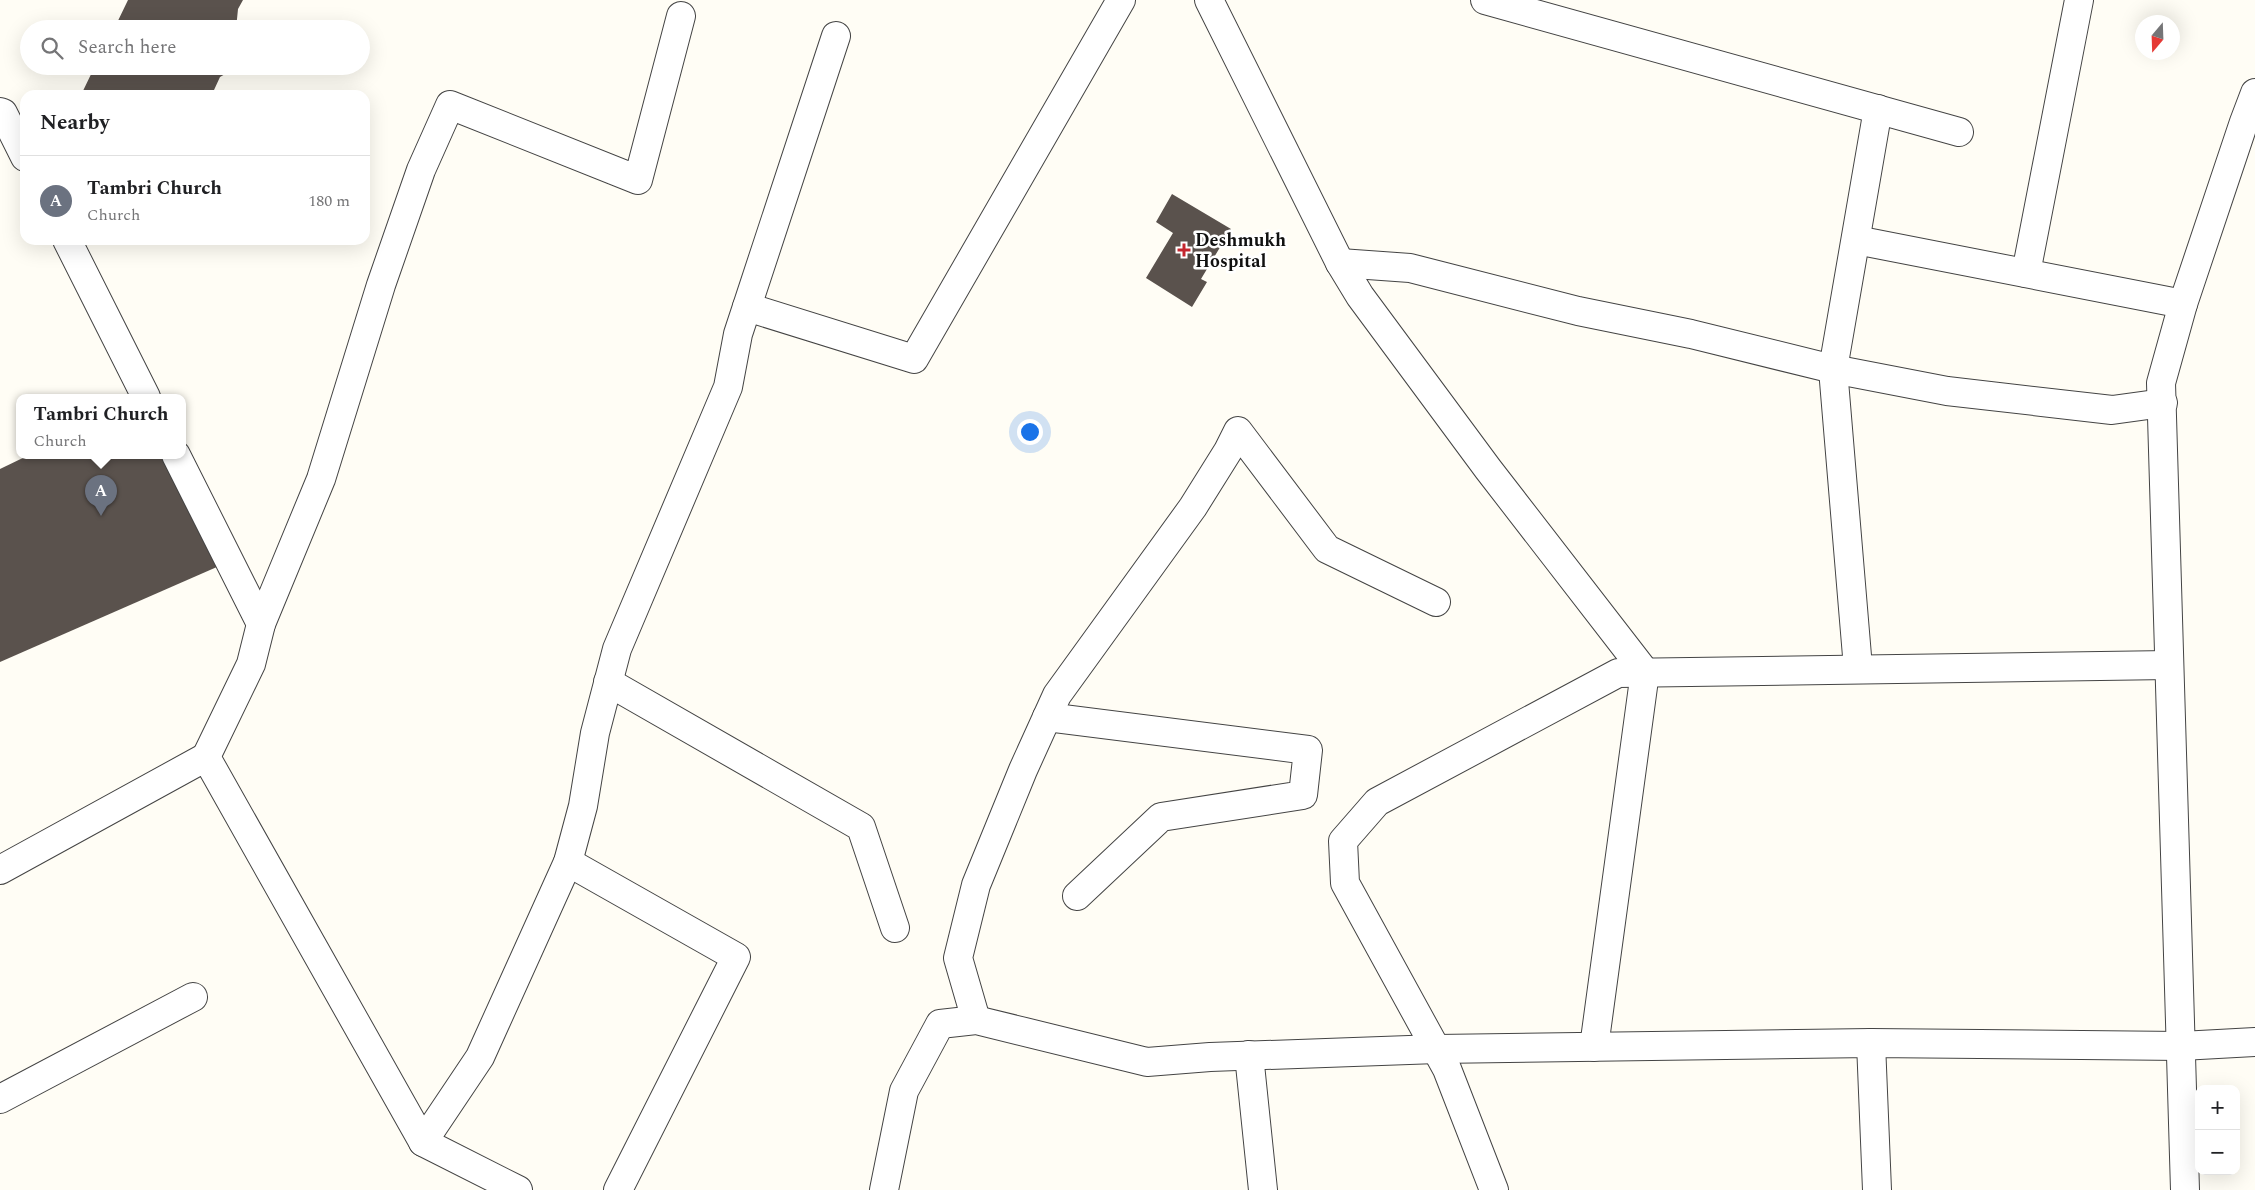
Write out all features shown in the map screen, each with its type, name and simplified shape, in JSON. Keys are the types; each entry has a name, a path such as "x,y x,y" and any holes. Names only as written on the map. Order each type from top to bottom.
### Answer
{"street":[{"path":"746,307 914,359 1121,0"},
{"path":"1209,0 1340,263 1360,296 1482,461 1645,672 1594,1047"},
{"path":"1485,0 1959,132"},
{"path":"2026,273 2079,0"},
{"path":"0,870 206,757 251,664 261,624 321,480 421,170 450,105 638,180 681,16"},
{"path":"423,1142 480,1057 568,862 583,806 595,733 617,649 728,387 738,334 746,307 836,36"},
{"path":"2186,1190 2161,383 2183,304 2255,93"},
{"path":"1858,668 1833,370 1878,109"},
{"path":"1,113 20,149"},
{"path":"1856,240 2183,304"},
{"path":"70,245 144,394"},
{"path":"1340,263 1410,268 1578,311 1691,334 1833,370 1947,391 2112,410 2163,403"},
{"path":"976,1020 958,958 976,885 1047,717 1057,695 1193,507 1228,451 1238,431 1327,549 1436,602"},
{"path":"178,459 261,624"},
{"path":"1494,1190 1448,1070 1345,883 1343,841 1376,802 1618,672 2169,665"},
{"path":"608,682 861,827 895,928"},
{"path":"1047,717 1308,750 1303,795 1160,817 1077,896"},
{"path":"206,757 423,1142 518,1190"},
{"path":"568,862 736,957 618,1190"},
{"path":"0,1099 193,997"},
{"path":"884,1190 904,1091 940,1024 976,1020 1147,1062 1249,1055 1437,1049 1871,1043 2181,1046 2255,1042"},
{"path":"1871,1043 1877,1190"},
{"path":"1249,1055 1263,1190"}],"building":[{"path":"128,0 243,0 238,9 237,20 118,20"},
{"path":"91,75 223,75 220,77 214,90 83,90"},
{"path":"1172,194 1231,229 1201,279 1207,282 1192,307 1146,278 1173,233 1156,222"},
{"path":"21,459 173,459 226,563 0,662 0,469"}],"place":[{"name":"Deshmukh Hospital","path":"1184,250"},
{"name":"Tambri Church","path":"101,516"}]}
